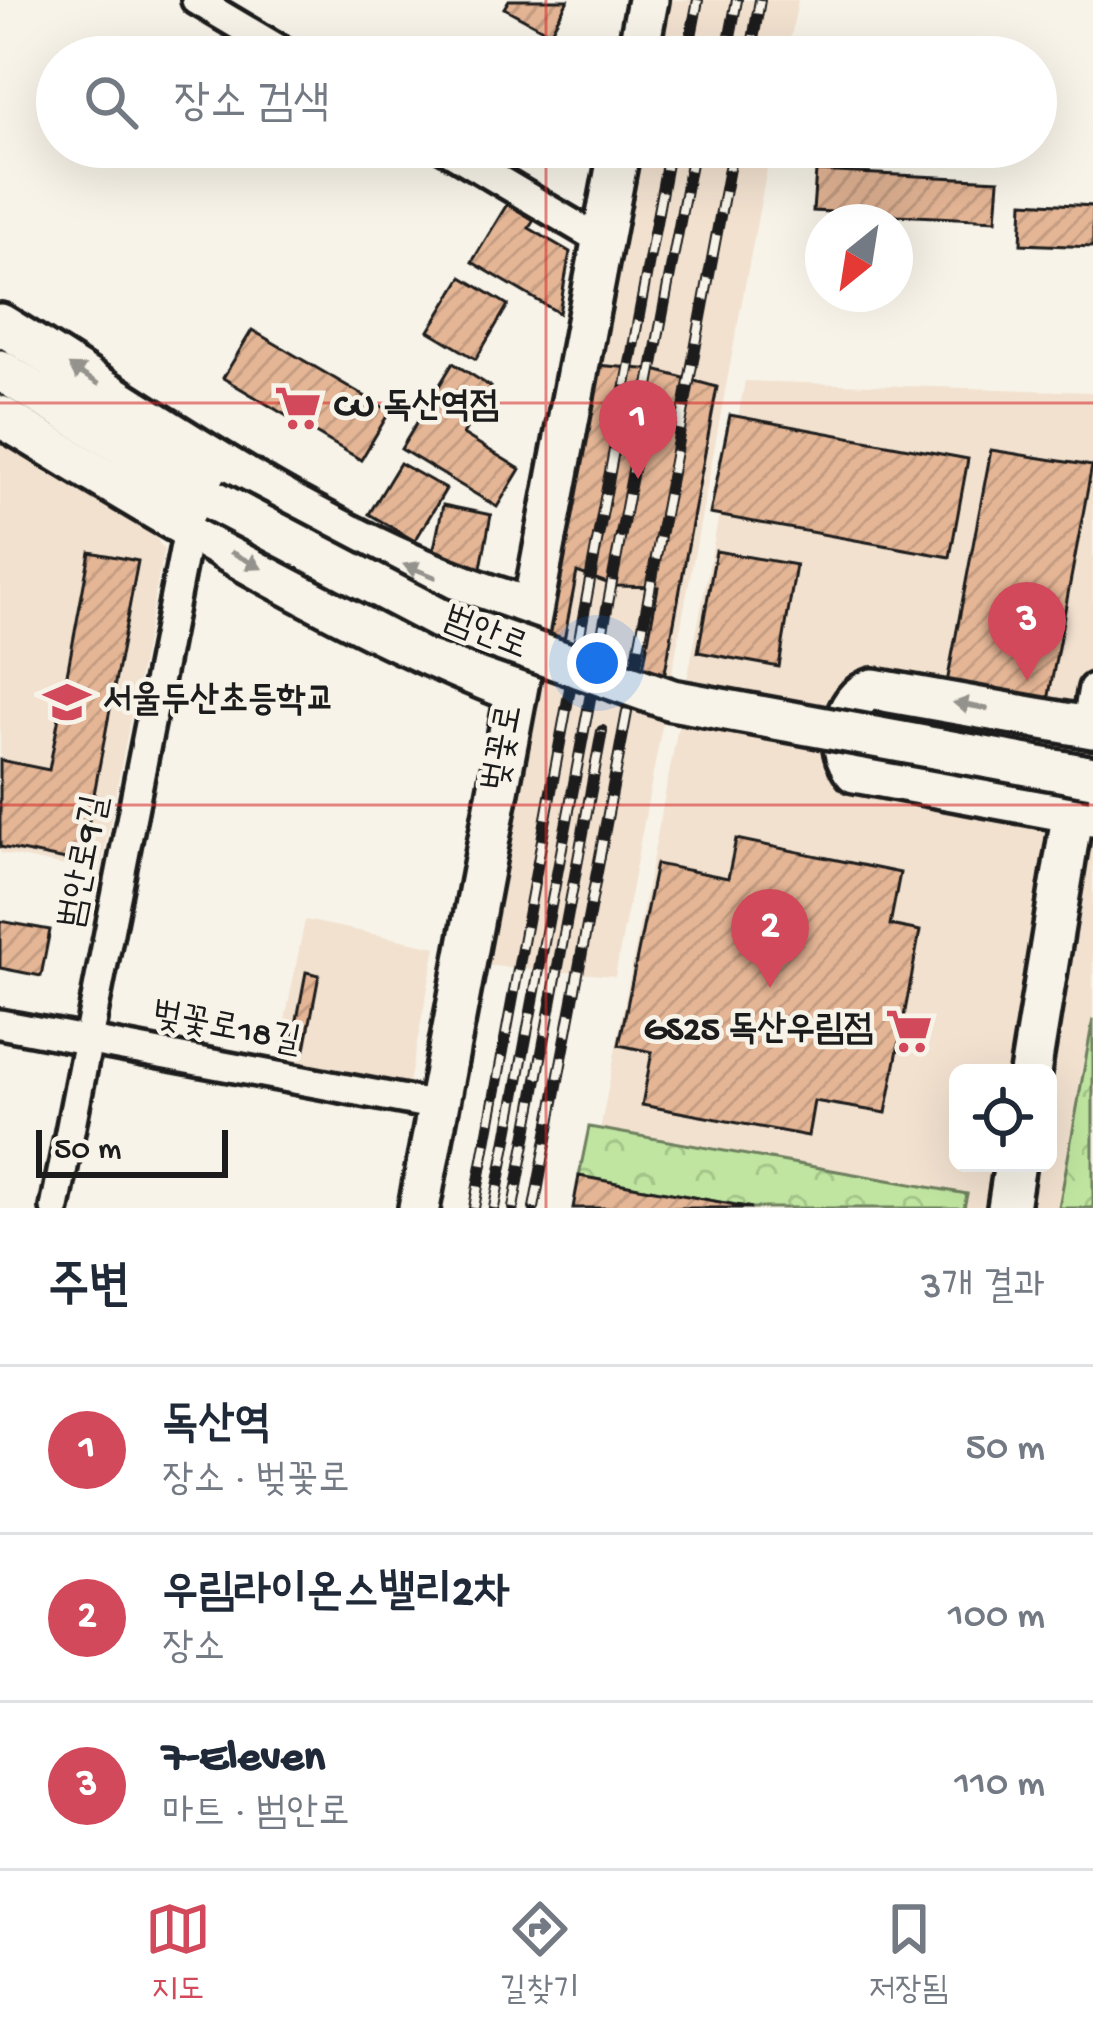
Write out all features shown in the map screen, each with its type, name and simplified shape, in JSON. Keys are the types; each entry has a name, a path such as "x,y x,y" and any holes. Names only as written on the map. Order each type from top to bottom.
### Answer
{"main road":[{"path":"641,36 648,0"},
{"name":"벚꽃로","path":"419,1208 616,168"},
{"path":"0,324 304,511 386,555 531,608"},
{"name":"범안로","path":"0,370 201,515 440,619 650,693 1093,777"},
{"path":"0,416 201,515 447,666 516,692"},
{"path":"1032,1064 1083,814 1091,715 873,688 861,692 850,709 842,747 855,772 1083,814"},
{"path":"1008,1208 1014,1172"}],"street":[{"path":"196,0 257,36"},
{"path":"478,168 602,242"},
{"name":"범안로9길","path":"55,1208 201,515"},
{"name":"벚꽃로18길","path":"0,1024 438,1106"}],"shaded area":[{"path":"663,0 798,0 791,36 655,36"},
{"path":"630,168 767,168 615,976 480,965"},
{"path":"745,381 1093,392 1093,1208 585,1208"},
{"name":"서울두산초등학교","path":"0,436 151,530 164,550 100,873 0,853"},
{"path":"305,920 436,947 408,1088 277,1061"}],"green space":[{"path":"1093,1019 1093,1208 1059,1208"},
{"path":"589,1127 967,1194 964,1208 752,1208 579,1176"}],"building":[{"path":"509,0 568,0 550,33 504,8"},
{"path":"816,171 999,180 996,220 913,216 913,204 814,204"},
{"path":"509,201 536,217 529,228 570,252 559,313 472,262"},
{"path":"1023,202 1093,206 1093,247 1021,244"},
{"path":"462,277 508,305 476,359 429,331"},
{"path":"252,330 390,411 361,460 223,378"},
{"path":"453,363 491,387 463,434 520,469 497,507 401,449"},
{"path":"596,365 655,370 717,387 658,710 636,706 658,587 615,586 577,572 557,677 539,674"},
{"path":"730,415 968,459 950,557 710,514"},
{"path":"991,450 1092,466 1047,706 946,688"},
{"path":"400,463 446,489 415,541 369,514"},
{"path":"443,505 491,515 480,573 431,563"},
{"path":"716,551 796,565 779,667 698,652"},
{"path":"90,552 138,561 81,863 0,847 0,760 49,770"},
{"path":"736,839 900,873 890,925 920,931 886,1113 814,1101 808,1136 642,1105 652,1052 619,1045 656,864 728,878"},
{"path":"0,921 50,930 41,976 0,968"},
{"path":"306,972 319,975 305,1049 292,1046"},
{"path":"579,1176 752,1208 573,1208"}],"railway":[{"path":"691,36 698,0"},
{"path":"730,36 737,0"},
{"path":"754,36 760,0"},
{"path":"474,1208 666,168"},
{"path":"494,1208 690,168"},
{"path":"534,1208 729,168"},
{"path":"513,1208 602,731"}],"place":[{"name":"CU 독산역점","path":"298,408"},
{"name":"독산역","path":"638,479"},
{"name":"7-Eleven","path":"1027,681"},
{"name":"서울두산초등학교","path":"67,702"},
{"name":"우림라이온스밸리2차","path":"770,988"},
{"name":"GS25 독산우림점","path":"909,1031"}]}
